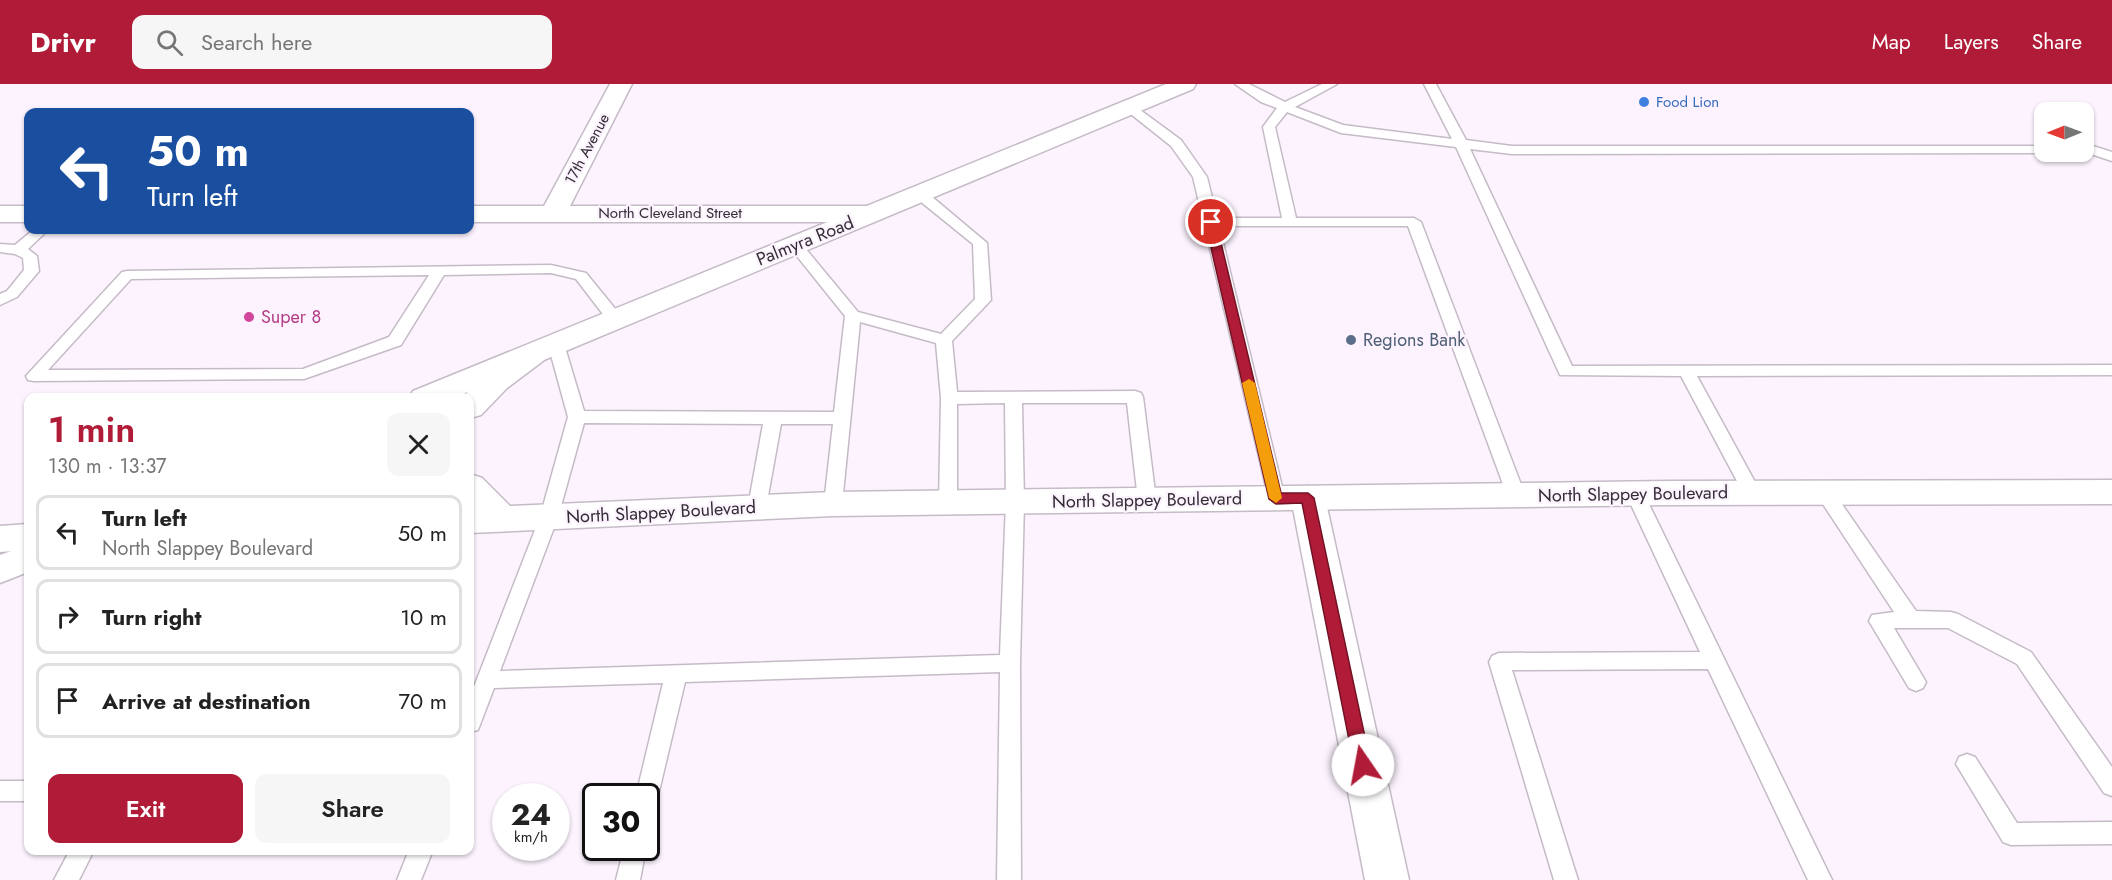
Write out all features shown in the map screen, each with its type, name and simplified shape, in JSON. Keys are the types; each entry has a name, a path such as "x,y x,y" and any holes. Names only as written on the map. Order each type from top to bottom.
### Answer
{"main road":[{"name":"17th Avenue","path":"553,214 621,84"},
{"name":"Palmyra Road","path":"436,393 1185,84"},
{"name":"North Cleveland Street","path":"474,213 871,214"},
{"path":"0,214 24,214"},
{"path":"474,404 496,381 545,349"},
{"path":"474,490 503,519"},
{"name":"North Slappey Boulevard","path":"474,520 833,504 1824,492 2112,492"},
{"path":"1292,498 1387,880"},
{"path":"0,539 24,537"},
{"path":"0,569 24,560"}],"lane":[{"path":"1240,84 1265,99 1341,129 1512,150 2034,150"},
{"path":"1290,222 1269,127 1285,107 1331,84"},
{"path":"1430,84 1461,143 1566,371 2112,370"},
{"path":"1128,107 1176,143 1200,177 1211,222 1292,498"},
{"path":"2094,150 2112,157"},
{"path":"920,194 980,243 983,300 944,340 949,398 948,503"},
{"path":"1211,222 1414,222 1516,495"},
{"path":"18,250 36,234"},
{"path":"795,245 853,315 944,340"},
{"path":"0,248 18,250 30,256 32,271 12,294 0,300"},
{"path":"439,271 395,341 304,375 34,376 127,275 551,269 581,276 615,319"},
{"path":"833,504 853,315"},
{"path":"474,712 549,517 577,417 545,349"},
{"path":"1686,371 1752,493"},
{"path":"949,398 1135,397 1147,500"},
{"path":"1009,880 1010,663 1015,502 1013,398"},
{"path":"577,417 843,418"},
{"path":"757,507 773,418"},
{"path":"1824,492 1910,619"},
{"path":"1635,494 1820,880"},
{"path":"1916,682 1879,621 1951,620 2024,658 2112,786"},
{"path":"1566,880 1499,662 1715,660"},
{"path":"486,680 1010,663"},
{"path":"650,783 676,674"},
{"path":"1967,764 2011,834 2112,833"},
{"path":"0,791 24,791"},
{"path":"66,880 80,855"},
{"path":"409,880 419,855"},
{"path":"628,880 632,861"}],"slow traffic":[{"path":"1249,383 1276,498"}],"place":[{"name":"Food Lion","path":"1644,102"},
{"name":"Super 8","path":"249,317"},
{"name":"Regions Bank","path":"1351,340"}],"route":[{"path":"1211,222 1276,499 1308,498 1363,765"}]}
